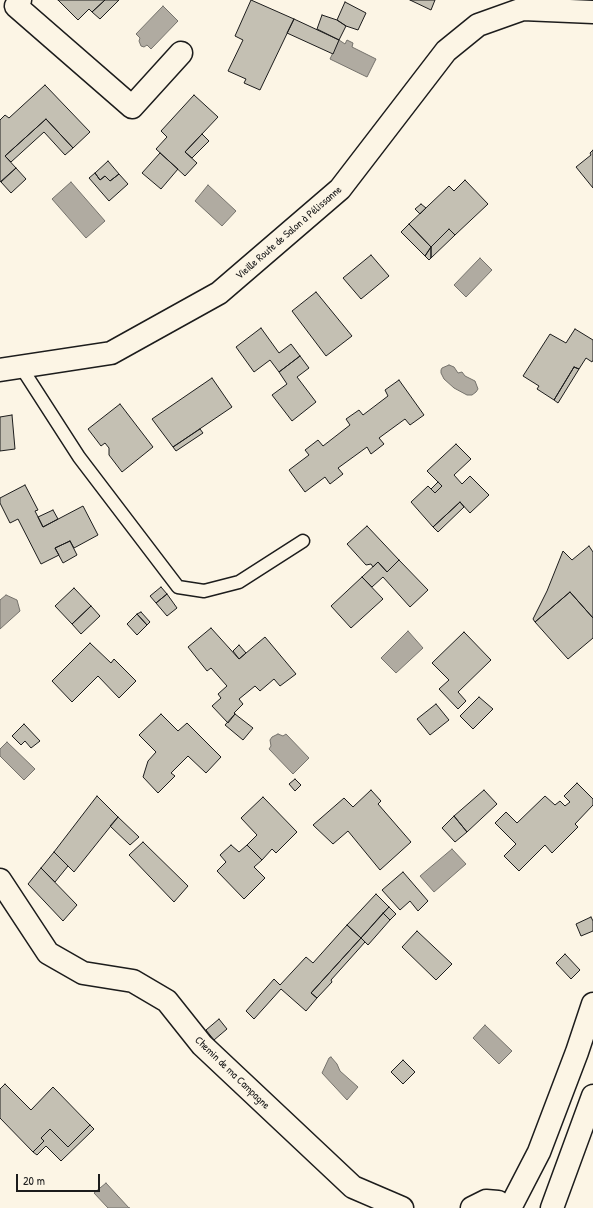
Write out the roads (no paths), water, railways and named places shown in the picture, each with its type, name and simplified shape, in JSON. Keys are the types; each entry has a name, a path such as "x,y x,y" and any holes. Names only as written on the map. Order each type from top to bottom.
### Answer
{"street":[{"path":"20,0 16,6 132,107 181,53"},
{"path":"588,0 593,7"},
{"name":"Vieille Route de Salon à Pélissanne","path":"10,368 111,353 219,294 340,189 446,51 478,25 523,9 593,12"},
{"name":"Chemin de ma Campagne","path":"0,880 48,953 83,973 133,980 168,1001 202,1045 353,1187 402,1208"},
{"path":"510,1208 539,1152 577,1052 593,1004"},
{"path":"552,1208 593,1096"},
{"path":"472,1208 486,1201 498,1202 501,1208"}],"lane":[{"path":"10,368 178,587 204,591 239,582 303,540"}]}
